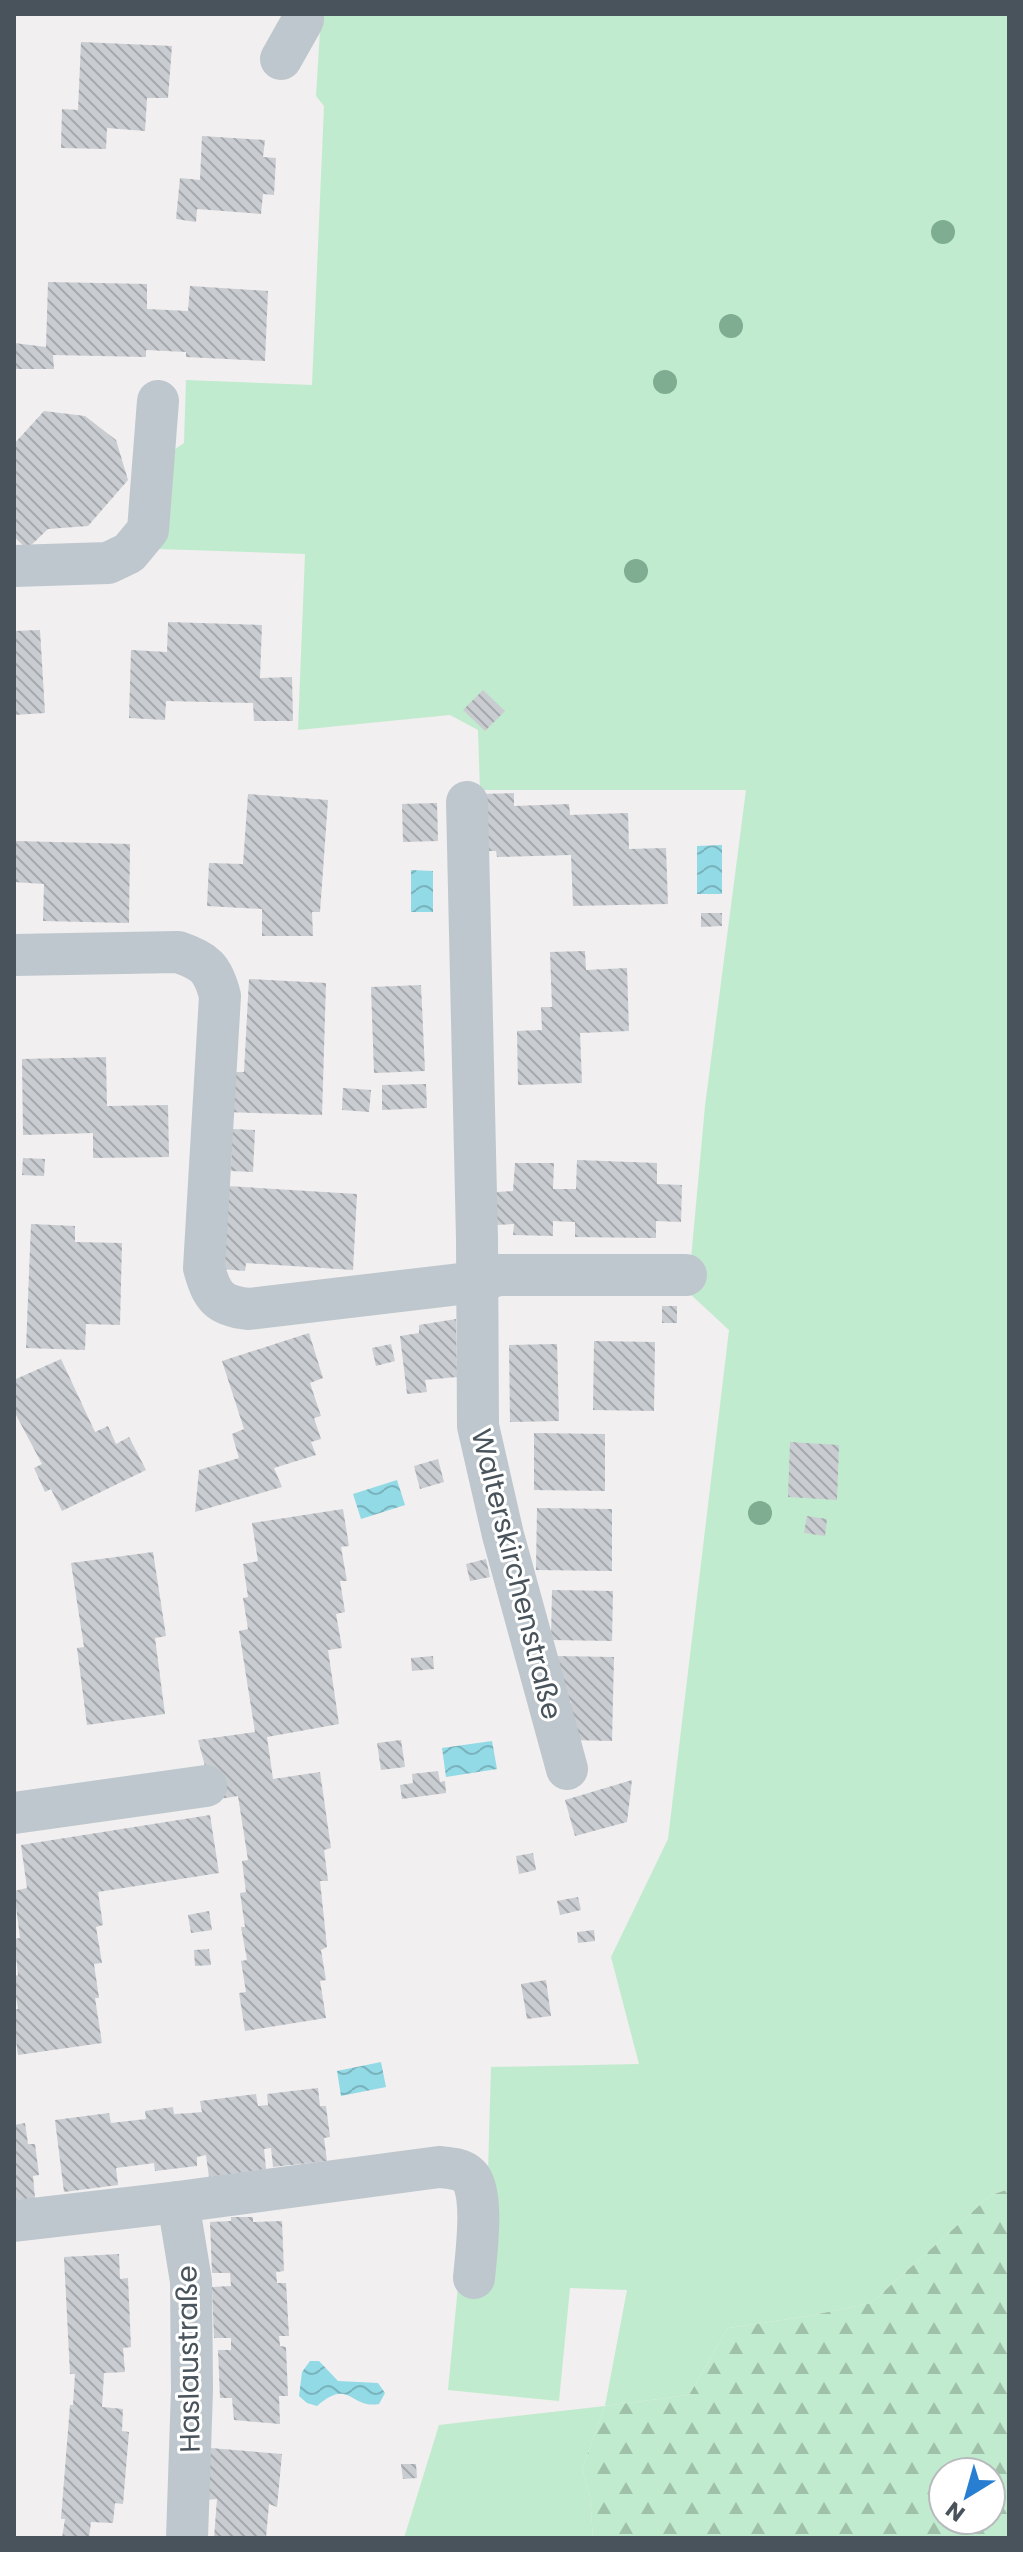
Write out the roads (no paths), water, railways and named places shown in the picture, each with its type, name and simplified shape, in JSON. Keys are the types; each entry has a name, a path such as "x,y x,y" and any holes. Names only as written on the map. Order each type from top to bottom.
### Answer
{"street":[{"path":"281,59 303,20 303,14"},
{"path":"14,566 108,563 129,553 148,530 158,401"},
{"name":"Walterskirchenstraße","path":"467,802 478,1426 503,1535 567,1769"},
{"path":"14,955 178,952 199,959 215,976 220,996 204,1268 210,1291 229,1307 249,1309 477,1282 498,1275 686,1275"},
{"path":"14,1813 206,1786"},
{"path":"14,2221 439,2167 456,2168 470,2177 478,2192 474,2278"},
{"name":"Haslaustraße","path":"178,2202 191,2281 192,2390 187,2538"}],"water":[{"path":"722,845 722,894 697,894 697,846"},
{"path":"411,870 433,871 433,912 411,912"},
{"path":"397,1480 405,1505 361,1519 353,1494"},
{"path":"492,1741 497,1769 446,1777 442,1748"},
{"path":"381,2062 386,2087 341,2096 337,2071"},
{"path":"310,2361 319,2361 338,2381 378,2383 385,2393 379,2404 369,2404 343,2394 328,2398 317,2406 307,2403 299,2396 302,2372"}]}
